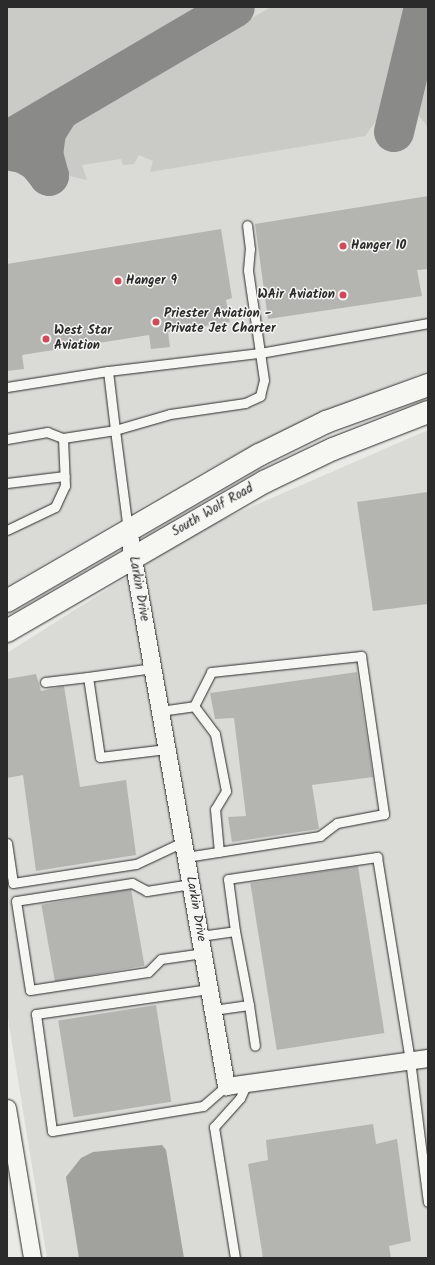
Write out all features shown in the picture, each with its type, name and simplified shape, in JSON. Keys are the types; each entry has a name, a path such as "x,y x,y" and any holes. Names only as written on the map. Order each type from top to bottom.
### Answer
{"main road":[{"name":"South Wolf Road","path":"7,601 259,456 326,422 428,385"},
{"name":"South Wolf Road","path":"7,631 264,482 340,446 428,412"}],"street":[{"name":"Larkin Drive","path":"128,530 226,1086"},
{"path":"226,1086 428,1058"},
{"path":"7,1108 32,1258"}],"lane":[{"path":"7,439 47,432 63,438 115,430 170,414 245,402 260,396 264,380 248,270 250,249 247,225"},
{"path":"7,388 108,371 260,353 428,323"},
{"path":"108,371 128,530"},
{"path":"7,530 55,507 65,486 63,438"},
{"path":"7,483 65,476"},
{"path":"7,843 13,883 136,864 184,850 219,852 320,836 337,823 384,814 361,656 211,672 194,706"},
{"path":"45,682 153,668"},
{"path":"88,677 100,757 167,749"},
{"path":"160,711 194,706"},
{"path":"194,706 215,734 226,791 215,809 219,852"},
{"path":"255,1046 249,1005 234,931 228,879 377,857 410,1060 428,1202"},
{"path":"190,884 147,891 132,884 16,901 30,990 148,972 161,959 203,953"},
{"path":"200,936 234,931"},
{"path":"209,988 36,1014 52,1131 203,1106 226,1086"},
{"path":"213,1010 249,1005"},
{"path":"236,1258 214,1127 240,1098 247,1083"}],"shaded area":[{"path":"7,7 428,7 428,371 325,411 256,444 195,476 7,586"},
{"path":"7,7 204,7 7,123"},
{"path":"271,7 407,7 379,117 365,136 150,172 153,161 139,155 134,164 123,165 121,159 82,165 87,180 70,176 62,168 60,150 62,140 74,122"},
{"path":"428,68 428,126 427,126 417,113"},
{"path":"428,430 428,1258 47,1258 7,1012 7,653 205,527"},
{"path":"162,1145 166,1150 184,1258 79,1258 66,1177 81,1158 93,1152"}],"building":[{"name":"Hanger 10","path":"428,196 428,269 417,270 422,296 268,319 255,224"},
{"name":"Hanger 9","path":"221,229 232,298 226,300 230,322 168,332 170,347 151,349 149,335 22,355 24,369 7,371 7,264"},
{"path":"428,492 428,604 373,611 357,502"},
{"path":"357,672 373,777 312,785 319,829 232,842 228,817 246,816 234,718 215,719 210,693"},
{"path":"36,674 41,691 64,686 80,787 126,780 136,855 36,871 23,775 7,778 7,679"},
{"path":"358,866 384,1033 277,1050 250,883"},
{"path":"131,889 145,966 55,982 41,905"},
{"path":"156,1005 171,1102 74,1117 58,1020"},
{"path":"373,1124 376,1144 397,1139 411,1241 389,1246 391,1258 263,1258 248,1164 268,1160 266,1140"}],"taxiway":[{"path":"7,141 235,7"},
{"path":"394,132 424,7"},
{"path":"7,150 23,153 37,161 49,176 43,154 46,132 60,110"}],"place":[{"name":"Hanger 10","path":"343,246"},
{"name":"Hanger 9","path":"118,281"},
{"name":"WAir Aviation","path":"343,295"},
{"name":"Priester Aviation - Private Jet Charter","path":"156,322"},
{"name":"West Star Aviation","path":"46,339"}]}
